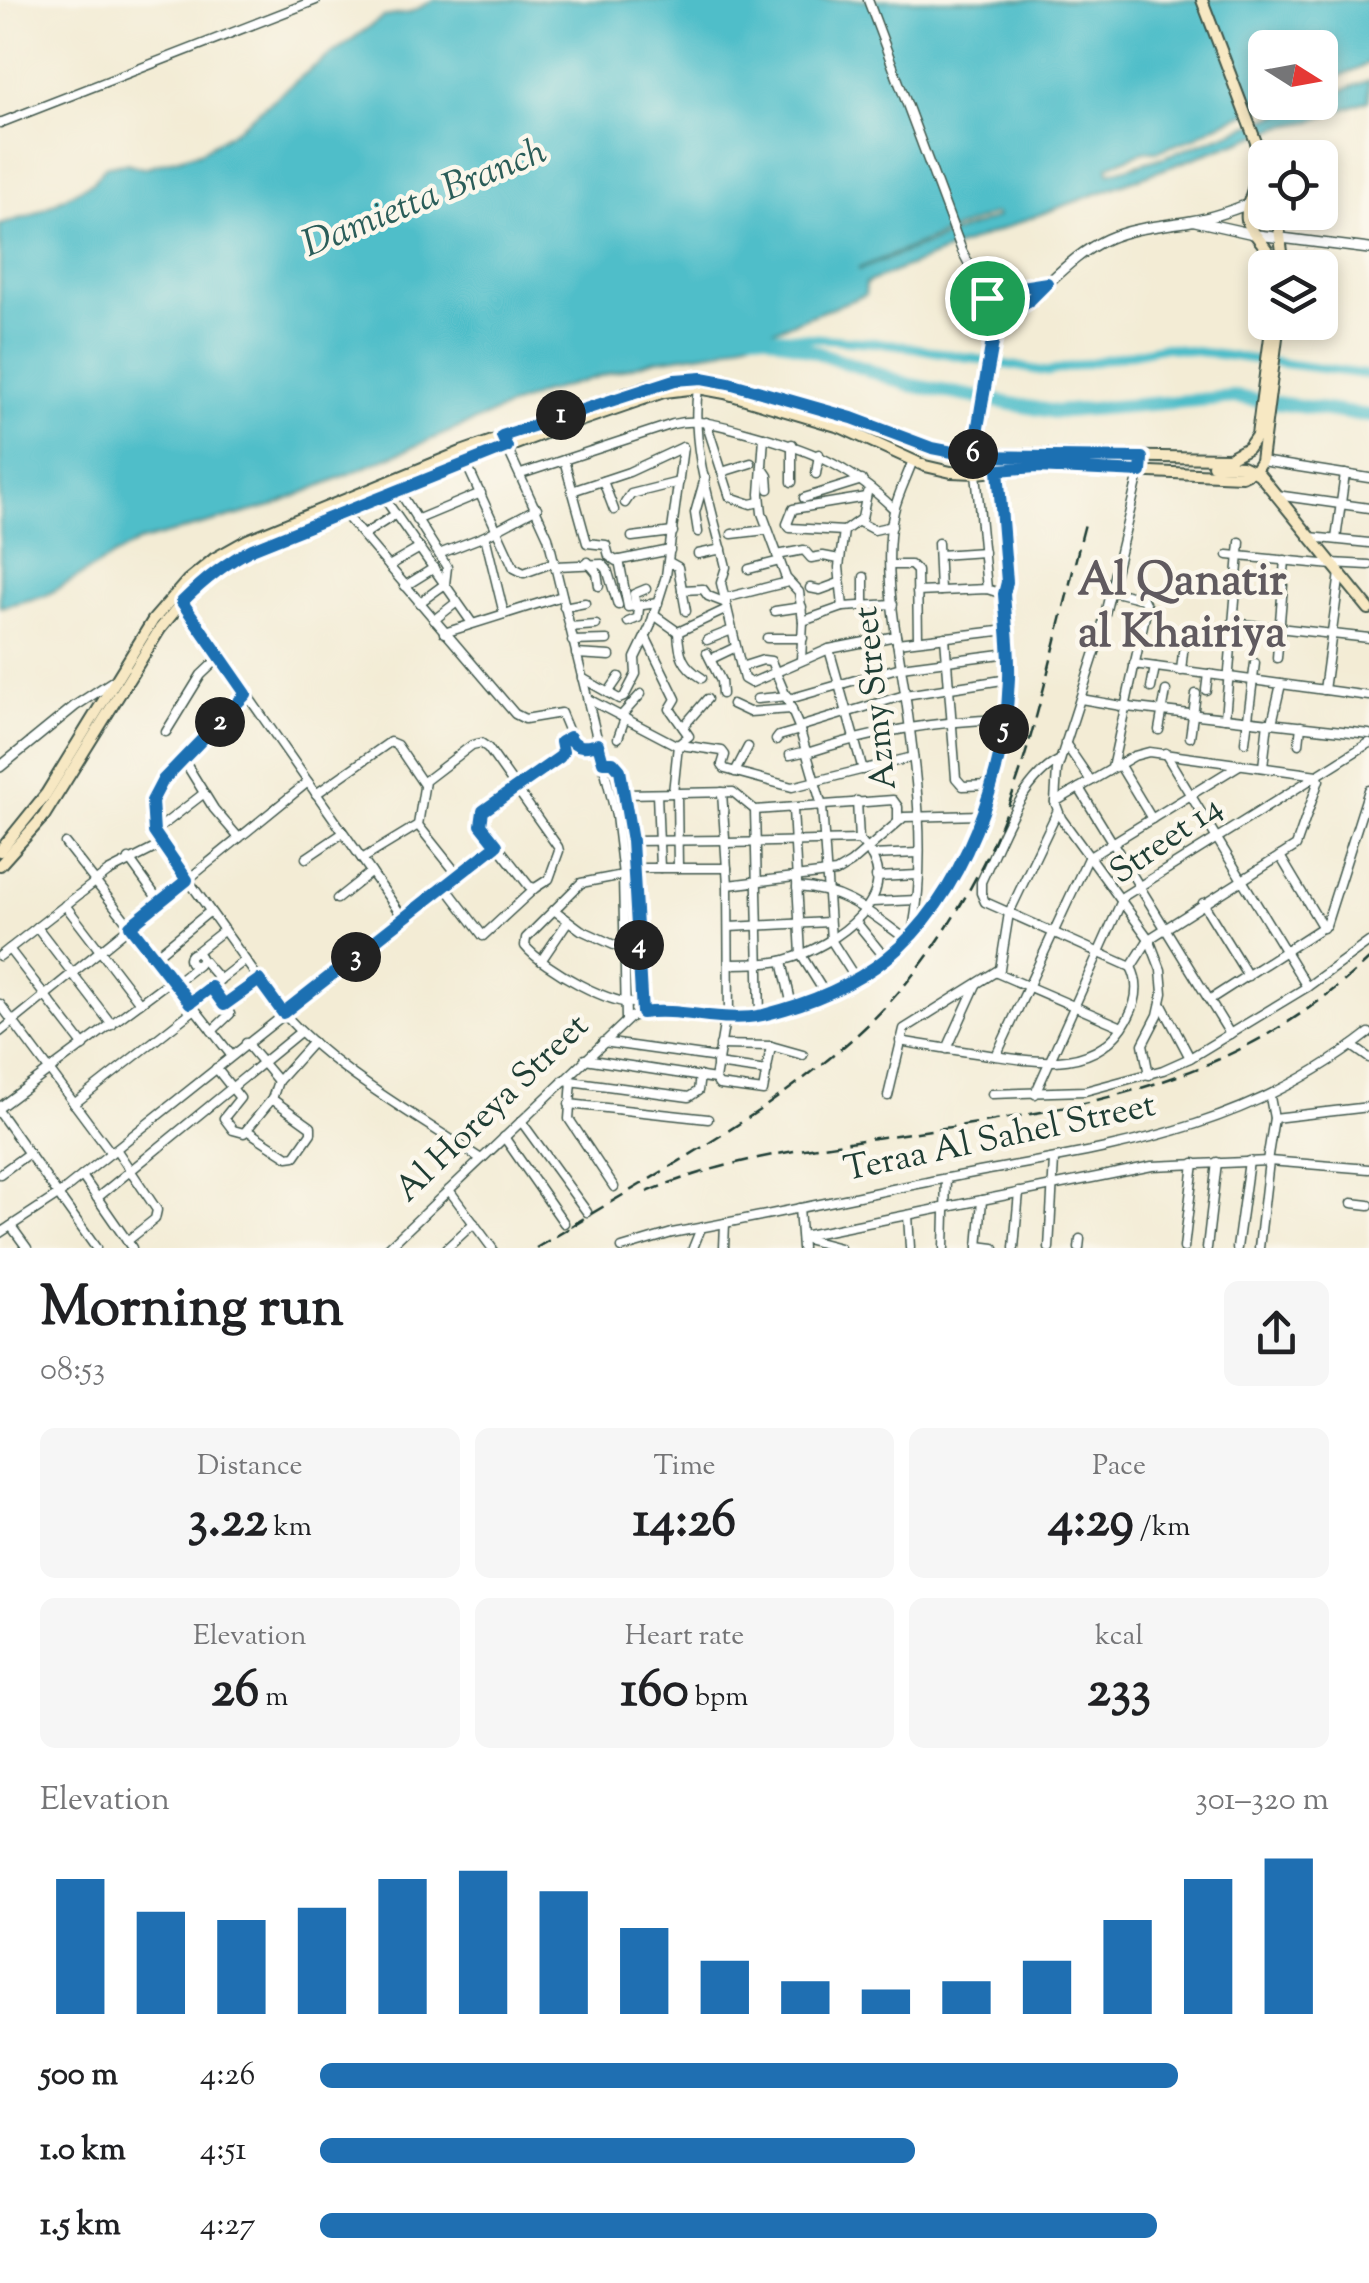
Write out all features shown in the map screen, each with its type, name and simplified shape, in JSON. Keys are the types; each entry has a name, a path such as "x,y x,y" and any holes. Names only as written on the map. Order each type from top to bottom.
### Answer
{"main road":[{"path":"1202,0 1255,140"},
{"path":"1254,230 1269,250"},
{"path":"1280,230 1282,250"},
{"path":"0,851 72,762 201,568 247,540 661,382 702,378 834,413 932,448 973,456 1229,458 1248,448 1257,436 1273,340"},
{"path":"0,865 44,816 115,680 153,620 178,598 236,557 466,463 504,442 664,392 698,388 840,426 938,470 976,473 1036,467 1242,476 1258,466 1264,447 1274,340"},
{"path":"1168,458 1179,464 1258,466"},
{"path":"1258,466 1276,495 1369,608"}],"street":[{"path":"0,123 316,0"},
{"path":"868,0 962,251 995,322 973,456"},
{"path":"995,322 1030,300 1074,259 1106,240 1162,224 1195,221 1248,204"},
{"path":"1195,221 1258,236 1369,250"},
{"path":"987,298 1047,283"},
{"path":"698,388 697,443 726,567 721,580 748,682 829,649 1007,630"},
{"path":"706,422 730,497 751,504 760,502"},
{"path":"521,474 673,424 706,422 819,454 865,482 894,509"},
{"path":"764,437 760,502 766,530 788,582 798,589 803,621 801,660"},
{"path":"504,442 537,508 556,564 616,816 624,874 626,1020"},
{"path":"572,491 697,443"},
{"path":"792,444 792,482"},
{"path":"582,678 619,700 636,674 635,658 654,615 668,562 682,447"},
{"path":"816,474 819,454"},
{"path":"888,1096 906,1026 997,973 1002,966 1009,913 1056,807 1055,780 1111,591 1142,458"},
{"path":"564,460 585,542 606,545 610,559 619,560 670,550"},
{"name":"Azmy Street","path":"910,937 917,900 918,853 891,565 894,509 913,460"},
{"path":"466,463 517,571 556,564 602,564 619,588"},
{"path":"722,472 751,463"},
{"path":"1258,466 1369,478"},
{"path":"762,468 768,476 769,489"},
{"name":"Al Horeya Street","path":"388,1248 568,1081 626,1020 642,1013 727,1019 792,1006 856,980 910,937 952,877 982,815 1006,719 1007,582 998,470"},
{"path":"976,473 987,589"},
{"path":"624,474 628,499 679,482"},
{"path":"1336,539 1345,474"},
{"path":"698,532 695,513 705,478"},
{"path":"603,481 614,510"},
{"path":"865,482 866,497 859,522 844,531 790,528 787,524 793,510 866,497"},
{"path":"804,498 865,482"},
{"path":"398,490 447,567 445,584 419,603"},
{"path":"404,525 482,493"},
{"path":"382,495 472,623"},
{"path":"1276,495 1369,508"},
{"path":"439,554 485,536 537,508"},
{"path":"342,511 515,714 526,719 561,713 572,742 584,748 598,744"},
{"path":"363,536 396,514"},
{"path":"859,522 874,530 892,526"},
{"path":"732,534 766,530"},
{"path":"843,607 839,559 844,531"},
{"path":"632,537 672,532"},
{"path":"485,536 504,614"},
{"path":"1310,537 1369,542"},
{"path":"1225,718 1240,542"},
{"path":"938,543 940,591"},
{"path":"389,566 420,548"},
{"path":"698,554 722,549"},
{"path":"750,570 801,550 811,558 839,559"},
{"path":"938,556 984,552"},
{"path":"1228,555 1335,567 1369,566"},
{"path":"619,560 620,601 638,608 658,603"},
{"path":"1277,658 1285,560"},
{"path":"588,562 597,573 599,586"},
{"path":"668,562 677,565 686,611"},
{"path":"891,565 916,569 918,640"},
{"path":"1324,690 1335,567"},
{"path":"405,586 434,568"},
{"path":"610,577 622,576"},
{"path":"702,577 708,596 726,603"},
{"path":"864,577 864,604"},
{"path":"678,632 726,603 788,582"},
{"path":"810,588 820,590 839,583"},
{"path":"628,622 638,618 634,594 646,588"},
{"path":"682,590 703,588"},
{"path":"917,592 987,589 1004,594"},
{"path":"1111,591 1140,597 1147,604 1116,766 1152,819"},
{"path":"444,633 562,596"},
{"path":"178,598 404,919"},
{"path":"434,620 457,602"},
{"path":"564,607 585,603"},
{"path":"803,621 843,607 893,604"},
{"path":"775,612 802,607"},
{"path":"654,615 678,632 685,664 702,678"},
{"path":"1233,623 1369,638"},
{"path":"569,627 596,625"},
{"path":"708,640 732,630"},
{"path":"944,637 958,782 963,786 992,785"},
{"path":"646,638 676,698 670,709 689,738 678,745"},
{"path":"767,638 803,638"},
{"path":"572,641 607,640"},
{"path":"722,694 709,656 736,646"},
{"path":"829,649 864,770"},
{"path":"732,704 750,712 839,682 901,667 1009,652"},
{"path":"1181,671 1183,652"},
{"path":"576,654 610,656"},
{"path":"166,732 201,675 220,657"},
{"path":"741,667 767,660 774,664 800,728 822,806 831,940 856,980"},
{"path":"1245,742 1255,663"},
{"path":"1134,664 1369,696"},
{"path":"1151,688 1155,667"},
{"path":"596,686 602,674"},
{"path":"1190,736 1193,714 1208,674"},
{"path":"608,693 619,677"},
{"path":"776,740 848,711 905,695 1009,679"},
{"path":"0,766 60,717 115,680"},
{"path":"1262,767 1281,684"},
{"path":"1159,730 1166,691"},
{"path":"246,694 156,790 150,813 161,846 300,1032 481,1159"},
{"path":"618,738 623,717 640,694"},
{"path":"587,698 678,745 722,751 722,767 781,786 815,782 912,757"},
{"path":"683,727 707,698"},
{"path":"1080,698 1369,734"},
{"path":"757,699 790,701"},
{"path":"744,721 750,712"},
{"path":"790,755 909,726 1006,719"},
{"path":"1299,744 1301,726"},
{"path":"535,888 529,886 481,825 480,816 560,757 561,742 570,737"},
{"path":"316,794 390,742 397,745 424,785"},
{"path":"1065,743 1091,781"},
{"path":"445,886 483,936 549,878 559,851 488,748 481,744 472,745 430,774 424,785 418,825 458,875"},
{"path":"678,745 678,868"},
{"name":"Street 14","path":"1035,1094 1121,900 1138,885 1368,745"},
{"path":"735,772 748,747"},
{"path":"900,1041 1048,1063 1086,1056 1106,1044 1122,1028 1136,995 1132,967 1149,938 1296,846 1320,785 1317,775 1142,753 1079,788 1056,807"},
{"path":"1165,753 1307,987"},
{"path":"183,759 203,794 239,838"},
{"path":"1060,760 1042,770 1028,786 982,882 981,892 985,902 1132,967"},
{"path":"603,762 613,762 620,770 625,794 635,868 642,1013"},
{"path":"996,1056 1088,858 1241,764"},
{"path":"0,1032 308,782"},
{"path":"1079,788 1230,1034"},
{"path":"1209,1000 1323,928 1369,790"},
{"path":"722,792 729,964 727,1019 715,1078 719,1086 763,1091 771,1046"},
{"path":"625,794 737,793 755,810 893,800 898,807 898,820"},
{"path":"154,832 203,794"},
{"path":"658,794 660,868"},
{"path":"729,964 782,961 800,954 831,940 856,922 869,906 876,878 869,851 859,840 857,802"},
{"path":"1056,807 1088,858 1149,938 1161,970 1162,1005 1190,1058"},
{"path":"793,809 800,954 826,995"},
{"path":"755,810 760,1015"},
{"path":"796,883 852,863 898,820 982,815"},
{"path":"362,858 418,825"},
{"path":"306,858 343,833"},
{"path":"1355,834 1369,838"},
{"path":"632,841 859,840"},
{"path":"66,843 231,1055"},
{"path":"1,1231 58,1195 497,845"},
{"path":"0,956 129,859 161,846"},
{"path":"869,851 918,853"},
{"path":"1280,856 1323,928"},
{"path":"129,859 160,902"},
{"path":"635,868 727,868"},
{"path":"337,899 372,872"},
{"path":"624,874 581,884 526,938 524,946 572,980 626,1004 641,1002"},
{"path":"876,878 918,874"},
{"path":"728,885 796,883 829,890 869,906 910,937"},
{"path":"869,906 917,900"},
{"path":"1203,903 1248,976"},
{"path":"65,905 140,1003"},
{"path":"554,910 596,938 626,950"},
{"path":"154,957 210,912"},
{"path":"541,961 568,921"},
{"path":"729,927 829,922"},
{"path":"856,922 886,959"},
{"path":"38,927 112,1024"},
{"path":"92,1247 0,1110 173,981 223,931"},
{"path":"175,940 220,980"},
{"path":"992,1094 1085,1091 1149,1075 1190,1058 1230,1034 1307,987 1369,942"},
{"path":"9,949 84,1046"},
{"path":"74,1104 245,960"},
{"path":"782,961 792,1006"},
{"path":"997,973 1122,1028"},
{"path":"224,1005 259,980"},
{"path":"947,1048 976,985"},
{"path":"211,987 230,1012 228,1019 212,1031"},
{"path":"0,1004 74,1104 130,1170 157,1214 129,1244 82,1176"},
{"path":"1149,1075 1142,1044 1162,1005"},
{"path":"97,1198 300,1032"},
{"name":"Teraa Al Sahel Street","path":"622,1248 725,1223 1054,1160 1188,1128 1270,1097 1369,1032"},
{"path":"248,1132 272,1099 278,1082 313,1042"},
{"path":"603,1042 766,1071"},
{"path":"246,1043 278,1082"},
{"path":"720,1045 771,1046 803,1055"},
{"path":"1352,1046 1369,1058"},
{"path":"585,1059 715,1078"},
{"path":"605,1086 608,1062"},
{"path":"216,1068 240,1100 224,1118 234,1130 248,1132 288,1158 295,1156 312,1128 272,1099"},
{"path":"614,1187 570,1121 568,1081 693,1096 698,1091 700,1076"},
{"path":"650,1113 652,1092"},
{"path":"1259,1248 1274,1118 1270,1097"},
{"path":"569,1104 708,1119"},
{"path":"1274,1118 1369,1107"},
{"path":"521,1121 587,1212"},
{"path":"504,1137 564,1223"},
{"path":"0,1174 29,1154"},
{"path":"1049,1248 1054,1160"},
{"path":"802,1240 1138,1168 1268,1161 1369,1169"},
{"path":"1207,1248 1216,1162"},
{"path":"1237,1248 1249,1162"},
{"path":"1184,1248 1194,1163"},
{"path":"944,1248 946,1178"},
{"path":"449,1190 492,1248"},
{"path":"1014,1248 1019,1192"},
{"path":"982,1200 978,1247 994,1248"},
{"path":"1352,1203 1369,1204"},
{"path":"799,1208 802,1240"},
{"path":"908,1215 910,1248"},
{"path":"448,1248 474,1223"},
{"path":"724,1248 725,1223"},
{"path":"12,1226 27,1248"},
{"path":"693,1248 701,1228"},
{"path":"802,1240 840,1248"}],"water":[{"name":"Damietta Branch","path":"434,0 1369,0 1369,63 1338,78 1338,30 1248,30 1248,112 1194,138 1108,166 1109,173 1264,120 1316,120 1279,127 1030,218 866,283 865,295 719,351 656,360 542,393 272,506 138,542 45,596 0,607 0,225 32,215 93,182 106,166 126,163 143,168 200,152 234,131 383,17 409,13","holes":["995,213 997,217 859,270"]},
{"path":"1369,80 1369,100 1338,112 1338,92"}],"waterway":[{"path":"746,331 765,334 910,385 1055,412 1234,397 1369,416"},
{"path":"765,334 893,344 1047,372 1163,347 1369,375"}],"railway":[{"path":"571,1226 720,1136 827,1060 887,1005 936,944 976,877 1021,769 1086,520"},
{"path":"647,1192 756,1158 1006,1118 1135,1090 1196,1069 1256,1041 1313,1005 1369,959"},
{"path":"536,1248 583,1220"}],"district":[{"name":"Al Qanatir al Khairiya","path":"1182,609"}],"route":[{"path":"987,298 995,322 994,337 973,456 932,448 852,418 729,383 702,378 661,382 502,436 507,447 252,549 194,590 182,602 246,694 156,790 150,813 154,832 187,880 130,926 190,1003 211,987 224,1005 259,980 283,1013 497,845 481,825 483,811 560,757 561,742 570,737 584,748 598,744 603,762 613,762 620,770 636,880 642,1013 724,1019 760,1015 826,995 872,970 897,950 928,915 952,877 982,815 997,765 1009,679 1004,594 1007,582 998,470 1036,467 1141,472 1142,458 973,456 995,322 1030,300 1047,283 987,298"}]}
